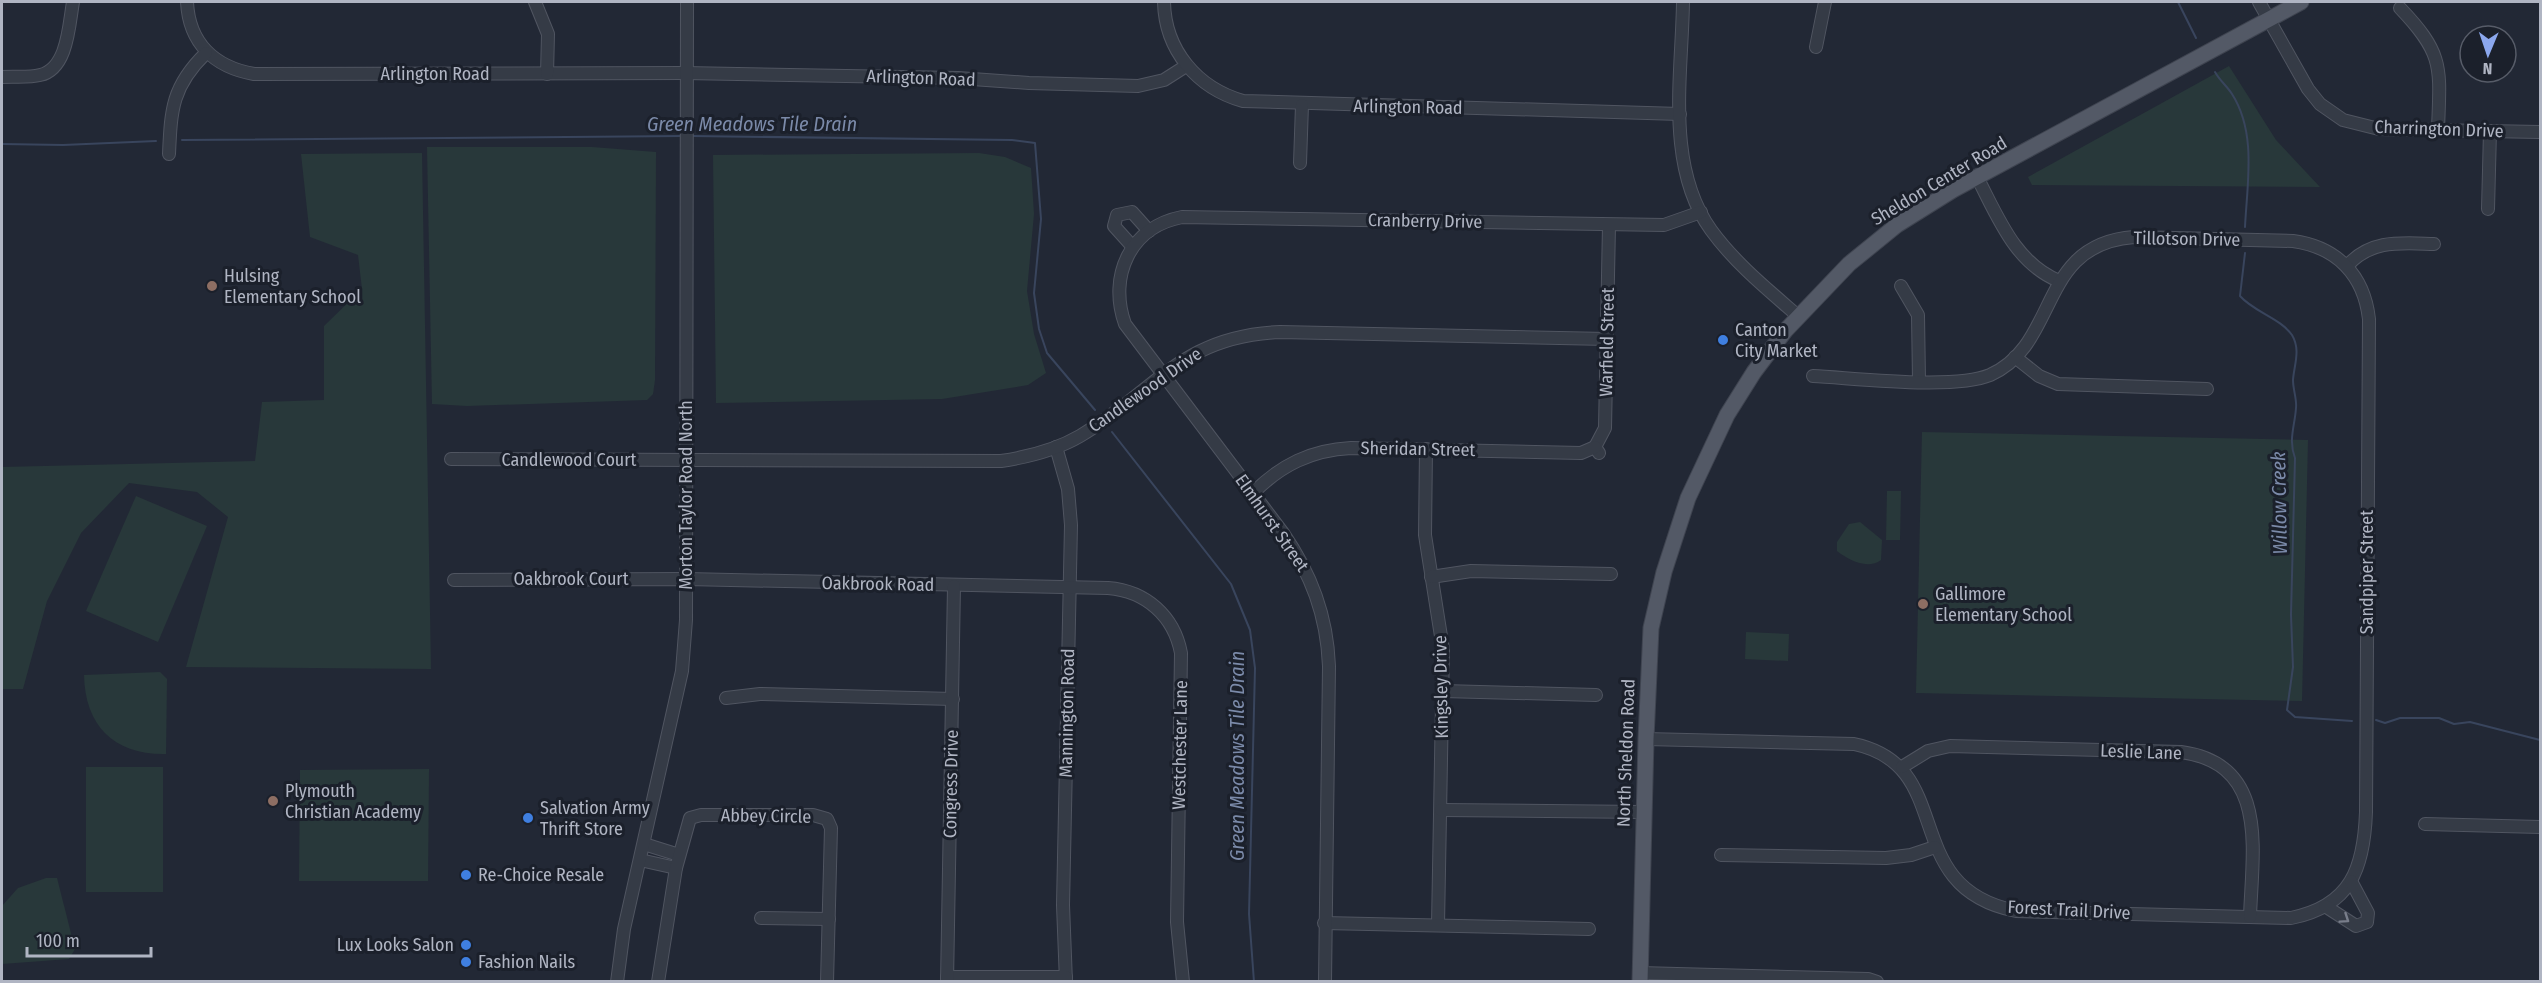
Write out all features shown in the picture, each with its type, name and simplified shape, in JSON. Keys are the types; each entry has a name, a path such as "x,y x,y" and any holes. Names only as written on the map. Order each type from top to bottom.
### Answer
{"main road":[{"name":"Sheldon Center Road","path":"1678,529 1688,498 1727,415 1758,367 1798,316 1869,247 1905,220 1977,177 2301,2"},
{"name":"North Sheldon Road","path":"1640,977 1643,812 1651,628 1664,573 1678,529"}],"street":[{"path":"2,77 40,75 55,66 63,51 73,2"},
{"path":"170,154 171,112 176,92 188,71 206,53 194,34 187,2"},
{"path":"535,2 548,34 547,74"},
{"name":"Morton Taylor Road North","path":"617,981 624,928 682,671 687,579 685,73 687,2"},
{"path":"1164,2 1170,38 1186,66"},
{"path":"1683,2 1680,114 1683,158 1701,213 1710,228 1743,268 1798,316"},
{"path":"1816,47 1825,2"},
{"name":"Charrington Drive","path":"2259,2 2308,89 2332,114 2352,124 2367,127 2541,132"},
{"path":"2400,8 2425,35 2436,59 2440,82 2438,130"},
{"name":"Arlington Road","path":"206,53 228,67 254,74 685,73 958,78 1029,83 1138,86 1164,80 1186,66 1206,84 1234,99 1255,103 1680,114"},
{"path":"1300,163 1302,105"},
{"path":"2488,209 2490,131"},
{"path":"1977,177 2020,255 2038,271 2059,281"},
{"path":"1132,246 1114,226 1117,215 1132,212 1149,231"},
{"name":"Cranberry Drive","path":"1132,246 1149,231 1174,219 1201,216 1664,225 1701,213"},
{"name":"Warfield Street","path":"1598,450 1605,428 1609,225"},
{"name":"Tillotson Drive","path":"1813,376 1919,381 1979,378 1998,370 2015,357 2029,340 2059,281 2070,266 2092,249 2116,239 2134,237 2293,241 2318,246 2347,266"},
{"path":"2347,266 2360,253 2378,245 2434,244"},
{"name":"Elmhurst Street","path":"1132,246 1119,286 1121,313 1129,331 1253,493 1305,566 1318,596 1327,632 1329,666 1324,981"},
{"name":"Sandpiper Street","path":"2339,896 2351,881 2362,859 2365,839 2370,319 2364,292 2347,266"},
{"path":"1901,286 1918,315 1919,381"},
{"name":"Candlewood Drive","path":"686,462 983,462 1014,459 1056,447 1089,430 1185,358 1209,346 1263,333 1607,339"},
{"path":"2015,357 2039,376 2058,384 2207,389"},
{"name":"Mannington Road","path":"1056,447 1070,503 1063,905 1066,979"},
{"name":"Sheridan Street","path":"1253,493 1285,466 1324,450 1352,448 1581,453 1598,450"},
{"name":"Kingsley Drive","path":"1426,449 1425,535 1443,642 1438,925"},
{"name":"Candlewood Court","path":"451,459 686,462"},
{"path":"1431,577 1471,571 1611,574"},
{"name":"Oakbrook Road","path":"687,579 1070,587"},
{"name":"Oakbrook Court","path":"454,580 687,579"},
{"name":"Congress Drive","path":"947,979 954,586"},
{"name":"Westchester Lane","path":"1070,587 1116,589 1139,596 1165,616 1179,645 1182,661 1177,911 1183,981"},
{"path":"1443,691 1596,695"},
{"path":"726,698 760,694 953,699"},
{"name":"Forest Trail Drive","path":"1646,739 1854,744 1882,753 1902,767 1917,790 1942,862 1962,886 1983,900 2007,909 2291,918 2325,906 2339,896"},
{"name":"Leslie Lane","path":"1902,767 1928,751 1950,746 2181,752 2206,758 2233,777 2250,806 2253,828 2250,917"},
{"path":"1441,810 1643,812"},
{"name":"Abbey Circle","path":"658,981 679,855 690,818 701,815 813,815 827,819 831,828 827,981"},
{"path":"2425,824 2541,827"},
{"path":"644,844 679,855"},
{"path":"1721,855 1886,858 1911,855 1935,847"},
{"path":"640,860 676,868"},
{"path":"2325,906 2356,926 2367,922 2368,913 2351,881"},
{"path":"761,918 829,919"},
{"path":"1324,923 1589,929"},
{"path":"1640,977 1877,981"},
{"path":"947,979 1066,979"}],"shaded area":[{"path":"2229,66 2276,140 2320,187 2032,185 2028,177"},
{"path":"427,147 592,147 656,152 655,380 653,394 647,400 467,406 432,404"},
{"path":"422,153 431,669 186,667 228,517 197,492 129,483 81,533 47,601 23,689 2,689 2,467 255,461 262,402 324,400 324,326 362,289 358,255 310,237 301,154"},
{"path":"979,153 1005,157 1031,168 1034,214 1027,291 1034,334 1046,373 1028,385 942,399 716,403 713,155"},
{"path":"1922,432 2308,440 2302,701 1916,693"},
{"path":"1887,491 1901,491 1900,540 1886,540"},
{"path":"136,496 207,526 158,642 86,611"},
{"path":"1860,522 1882,540 1881,560 1876,563 1858,563 1837,551 1837,542 1849,524"},
{"path":"1746,632 1789,634 1788,661 1745,659"},
{"path":"160,672 167,679 166,754 148,753 117,743 97,723 90,709 84,675"},
{"path":"86,767 163,767 163,892 86,892"},
{"path":"429,769 428,881 299,881 300,770"},
{"path":"46,878 57,878 75,949 69,959 2,964 2,906 18,888"}],"waterway":[{"name":"Willow Creek","path":"2178,2 2196,38"},
{"name":"Willow Creek","path":"2215,72 2232,94 2245,125 2249,159 2245,227"},
{"name":"Green Meadows Tile Drain","path":"182,140 683,136"},
{"name":"Green Meadows Tile Drain","path":"692,136 1012,140 1035,143 1041,219 1034,293 1039,329 1047,353 1095,410"},
{"name":"Green Meadows Tile Drain","path":"2,144 63,145 156,141"},
{"name":"Willow Creek","path":"2245,253 2240,296 2287,329 2296,346 2293,380 2296,405 2292,439 2295,458 2291,615 2293,667 2287,710 2295,717 2352,721"},
{"name":"Green Meadows Tile Drain","path":"1112,432 1231,584 1250,630 1255,668 1249,914 1254,982"},
{"name":"Willow Creek","path":"2376,720 2385,723 2400,718 2439,718 2454,724 2470,722 2540,740"}],"place":[{"name":"Hulsing Elementary School","path":"212,286"},
{"name":"Canton City Market","path":"1723,340"},
{"name":"Gallimore Elementary School","path":"1923,604"},
{"name":"Plymouth Christian Academy","path":"273,801"},
{"name":"Salvation Army Thrift Store","path":"528,818"},
{"name":"Re-Choice Resale","path":"466,875"},
{"name":"Lux Looks Salon","path":"466,945"},
{"name":"Fashion Nails","path":"466,962"}]}
